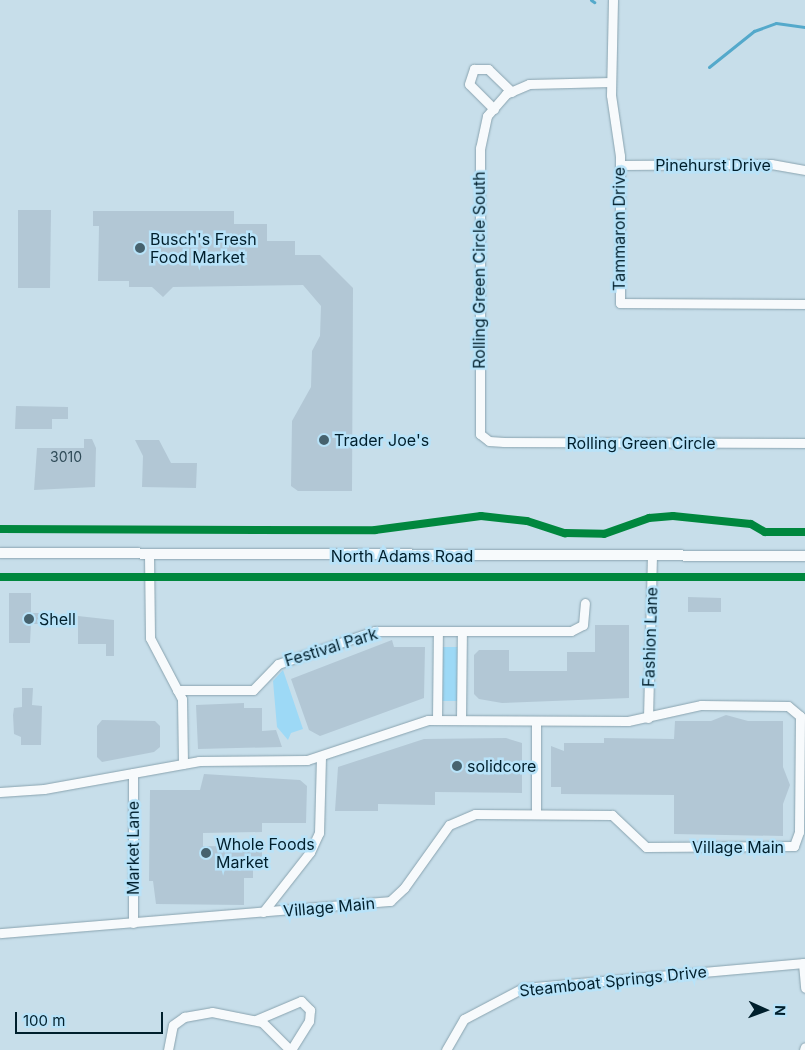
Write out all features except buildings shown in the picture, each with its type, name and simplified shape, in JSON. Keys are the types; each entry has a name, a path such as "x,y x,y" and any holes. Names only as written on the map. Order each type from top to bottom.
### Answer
{"street":[{"name":"Tammaron Drive","path":"613,0 611,82 620,165 620,303 805,304"},
{"path":"494,109 469,84 474,69 488,69 512,92"},
{"name":"Rolling Green Circle South","path":"480,434 480,148 487,116 512,92 529,84 611,82"},
{"name":"Pinehurst Drive","path":"620,165 770,164 805,170"},
{"name":"Rolling Green Circle","path":"480,434 489,441 504,442 805,443"},
{"name":"North Adams Road","path":"0,553 805,556"},
{"path":"149,555 150,638 177,690 183,706 183,764"},
{"name":"Fashion Lane","path":"648,718 652,556"},
{"name":"Festival Park","path":"177,690 253,690 278,664 361,635 438,631 571,632 583,625 585,603"},
{"path":"437,720 438,631"},
{"path":"461,720 462,631"},
{"name":"Village Main","path":"0,792 44,789 183,764 295,762 321,756 437,720 536,721 648,718 701,705 797,709 799,832 794,846 646,847 612,815 482,814 455,821 437,837 401,893 390,901 0,934"},
{"path":"536,721 536,814"},
{"path":"263,912 310,852 319,833 321,756"},
{"name":"Market Lane","path":"133,773 133,923"},
{"path":"804,963 805,988"},
{"name":"Steamboat Springs Drive","path":"446,1050 464,1019 523,988 804,963"},
{"path":"168,1050 173,1025 184,1017 212,1012 256,1020 282,1038 291,1050 309,1021 310,1010 301,1001 256,1020"}],"shaded area":[{"path":"442,647 458,647 457,701 441,701"},
{"path":"283,670 303,729 291,733 288,740 277,727 273,681"}],"waterway":[{"path":"709,67 754,31 776,23 805,27"}],"cycle path":[{"path":"0,529 375,530 481,516 527,521 565,533 604,534 649,518 673,516 751,524 765,532 805,532"},
{"path":"0,577 805,577"}],"place":[{"name":"Busch's Fresh Food Market","path":"140,248"},
{"name":"Trader Joe's","path":"324,440"},
{"name":"Shell","path":"29,619"},
{"name":"solidcore","path":"457,766"},
{"name":"Whole Foods Market","path":"206,853"}]}
